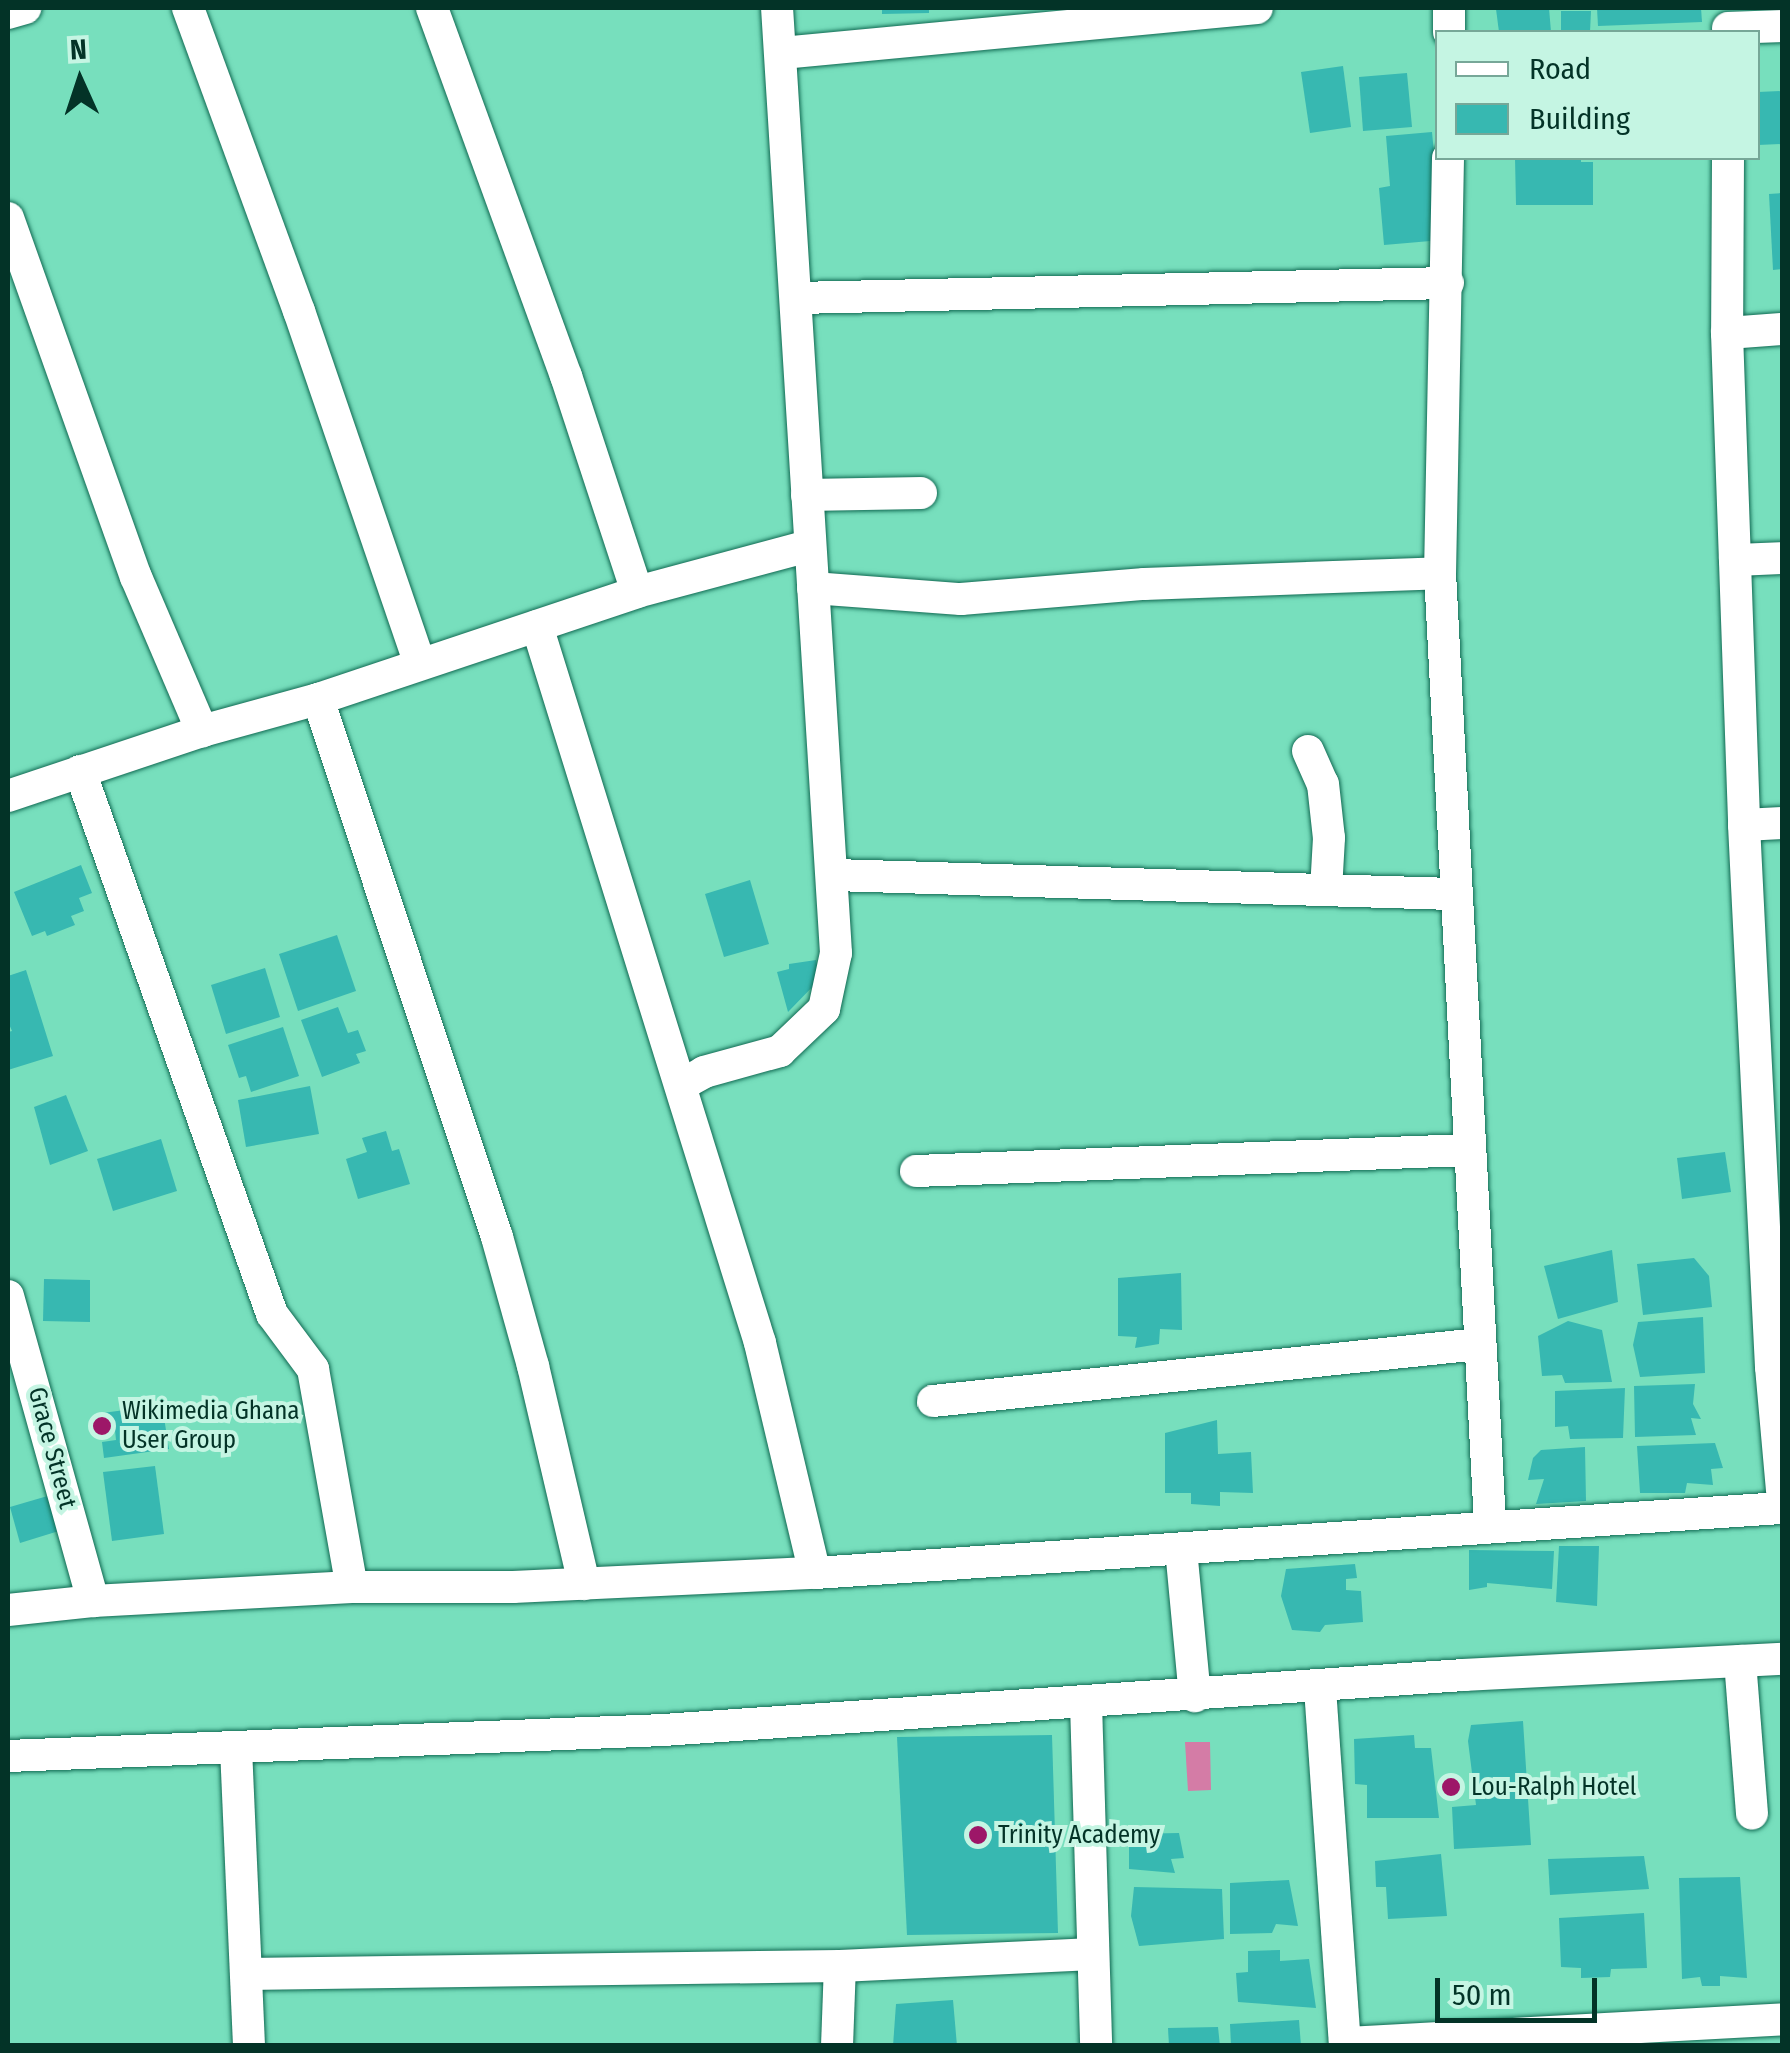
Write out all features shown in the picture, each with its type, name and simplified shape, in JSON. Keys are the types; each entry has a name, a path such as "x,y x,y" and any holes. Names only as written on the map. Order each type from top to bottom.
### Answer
{"street":[{"path":"8,14 25,8"},
{"path":"188,8 299,312 419,662"},
{"path":"432,8 566,376 637,592"},
{"path":"681,1085 704,1072 780,1051 824,1009 836,953 777,8"},
{"path":"782,53 1081,17 1257,8"},
{"path":"1729,23 1782,26"},
{"path":"1448,160 1440,573 1490,1524"},
{"path":"1728,160 1727,333 1744,825 1771,1136 1782,1491"},
{"path":"8,218 136,577 202,731"},
{"path":"797,298 1448,284"},
{"path":"1727,333 1782,329"},
{"path":"807,495 921,493"},
{"path":"8,796 202,731 318,699 637,592 809,546"},
{"path":"1735,560 1782,558"},
{"path":"813,588 961,600 1180,582 1440,573"},
{"path":"537,626 760,1343 815,1573"},
{"path":"318,699 497,1237 533,1366 584,1584"},
{"path":"1308,751 1323,784 1328,838 1326,890"},
{"path":"80,771 272,1314 314,1369 352,1588"},
{"path":"1744,825 1782,823"},
{"path":"834,875 1454,894"},
{"path":"916,1171 1468,1150"},
{"name":"Grace Street","path":"8,1296 93,1601"},
{"path":"933,1401 1479,1344"},
{"path":"8,1610 93,1601 352,1588 584,1584 815,1573 1490,1524 1782,1508"},
{"path":"1181,1549 1195,1696"},
{"path":"8,1756 663,1730 1320,1688 1464,1675 1782,1659"},
{"path":"1740,1661 1752,1814"},
{"path":"1320,1688 1345,2044 1782,2019"},
{"path":"1086,1704 1096,2046"},
{"path":"236,1748 248,2046"},
{"path":"246,1974 840,1966 1094,1954"},
{"path":"838,2046 840,1966"}],"shaded area":[{"path":"1185,1742 1210,1742 1211,1790 1188,1791"}],"building":[{"path":"882,8 929,8 929,13 882,14"},
{"path":"1549,8 1551,30 1499,30 1496,9"},
{"path":"1597,8 1701,8 1702,22 1598,26"},
{"path":"1561,11 1591,11 1590,30 1561,30"},
{"path":"1343,66 1351,127 1310,133 1301,72"},
{"path":"1407,73 1412,127 1363,131 1359,77"},
{"path":"1782,91 1782,144 1760,145 1760,92"},
{"path":"1432,132 1442,240 1384,245 1379,188 1390,186 1386,136"},
{"path":"1515,160 1593,162 1593,205 1516,205"},
{"path":"1782,193 1782,269 1773,270 1769,194"},
{"path":"81,865 92,893 79,898 84,911 71,916 75,925 47,936 45,931 32,936 14,892"},
{"path":"750,880 769,944 724,957 705,894"},
{"path":"337,935 356,991 298,1011 279,954"},
{"path":"816,960 820,979 788,1012 777,972 789,969 789,964"},
{"path":"265,968 280,1017 226,1034 211,985"},
{"path":"26,970 53,1056 8,1070 8,1032 12,1031 8,1022 8,976"},
{"path":"338,1007 348,1033 358,1030 366,1051 356,1054 360,1063 322,1077 301,1020"},
{"path":"283,1027 299,1076 251,1092 246,1076 239,1078 228,1045"},
{"path":"310,1086 319,1134 246,1147 238,1100"},
{"path":"66,1095 88,1151 50,1165 34,1107"},
{"path":"386,1131 392,1151 399,1149 410,1184 358,1199 346,1159 367,1152 362,1138"},
{"path":"161,1139 177,1191 113,1211 97,1159"},
{"path":"1725,1152 1731,1192 1682,1199 1677,1158"},
{"path":"1612,1250 1618,1302 1558,1319 1544,1266"},
{"path":"1694,1258 1709,1276 1712,1307 1643,1315 1637,1264"},
{"path":"1181,1273 1182,1330 1160,1329 1159,1344 1135,1348 1137,1337 1118,1336 1118,1278"},
{"path":"44,1279 90,1280 90,1322 43,1321"},
{"path":"1703,1317 1705,1373 1640,1377 1633,1345 1638,1322"},
{"path":"1568,1321 1602,1330 1612,1382 1565,1383 1562,1375 1542,1376 1538,1336"},
{"path":"1695,1384 1693,1404 1701,1419 1691,1418 1696,1435 1635,1437 1634,1386"},
{"path":"1625,1388 1623,1438 1570,1439 1568,1426 1555,1427 1555,1391"},
{"path":"162,1405 169,1449 104,1458 102,1442 116,1440 115,1430 97,1432 95,1414"},
{"path":"1217,1420 1218,1454 1251,1452 1253,1493 1220,1492 1220,1506 1191,1504 1191,1493 1165,1493 1165,1433"},
{"path":"1715,1443 1723,1468 1711,1469 1713,1485 1687,1483 1685,1493 1640,1493 1637,1446"},
{"path":"1585,1447 1586,1501 1536,1504 1544,1479 1528,1480 1533,1458 1541,1450"},
{"path":"155,1466 164,1534 112,1541 103,1472"},
{"path":"51,1495 62,1530 20,1543 10,1507"},
{"path":"1559,1546 1599,1546 1597,1606 1556,1602"},
{"path":"1469,1550 1554,1551 1552,1589 1487,1583 1487,1587 1469,1590"},
{"path":"1355,1564 1357,1578 1346,1579 1346,1590 1361,1591 1363,1622 1325,1625 1320,1632 1292,1630 1281,1596 1286,1569"},
{"path":"1523,1721 1531,1845 1454,1849 1452,1807 1476,1805 1468,1741 1471,1725"},
{"name":"Trinity Academy","path":"1052,1735 1058,1933 907,1935 897,1737"},
{"path":"1414,1735 1415,1748 1431,1748 1439,1818 1367,1818 1367,1785 1355,1784 1354,1739"},
{"path":"1179,1833 1184,1858 1171,1859 1175,1873 1129,1869 1129,1834"},
{"path":"1441,1854 1447,1916 1388,1919 1386,1887 1376,1887 1375,1861"},
{"path":"1644,1856 1649,1889 1550,1895 1548,1859"},
{"path":"1740,1877 1747,1978 1720,1976 1720,1986 1702,1986 1700,1977 1682,1979 1679,1878"},
{"path":"1289,1880 1298,1926 1276,1924 1272,1933 1230,1934 1230,1883"},
{"path":"1134,1887 1222,1889 1224,1939 1139,1946 1131,1916"},
{"path":"1644,1913 1647,1968 1611,1969 1610,1977 1581,1978 1581,1968 1561,1967 1559,1918"},
{"path":"1280,1950 1280,1961 1309,1959 1316,2008 1238,2002 1236,1973 1248,1972 1248,1951"},
{"path":"953,2000 957,2046 893,2046 896,2004"},
{"path":"1299,2020 1301,2046 1231,2046 1230,2024"},
{"path":"1218,2027 1220,2046 1169,2046 1168,2028"}],"place":[{"name":"Wikimedia Ghana User Group","path":"102,1426"},
{"name":"Lou-Ralph Hotel","path":"1451,1787"},
{"name":"Trinity Academy","path":"978,1835"}]}
